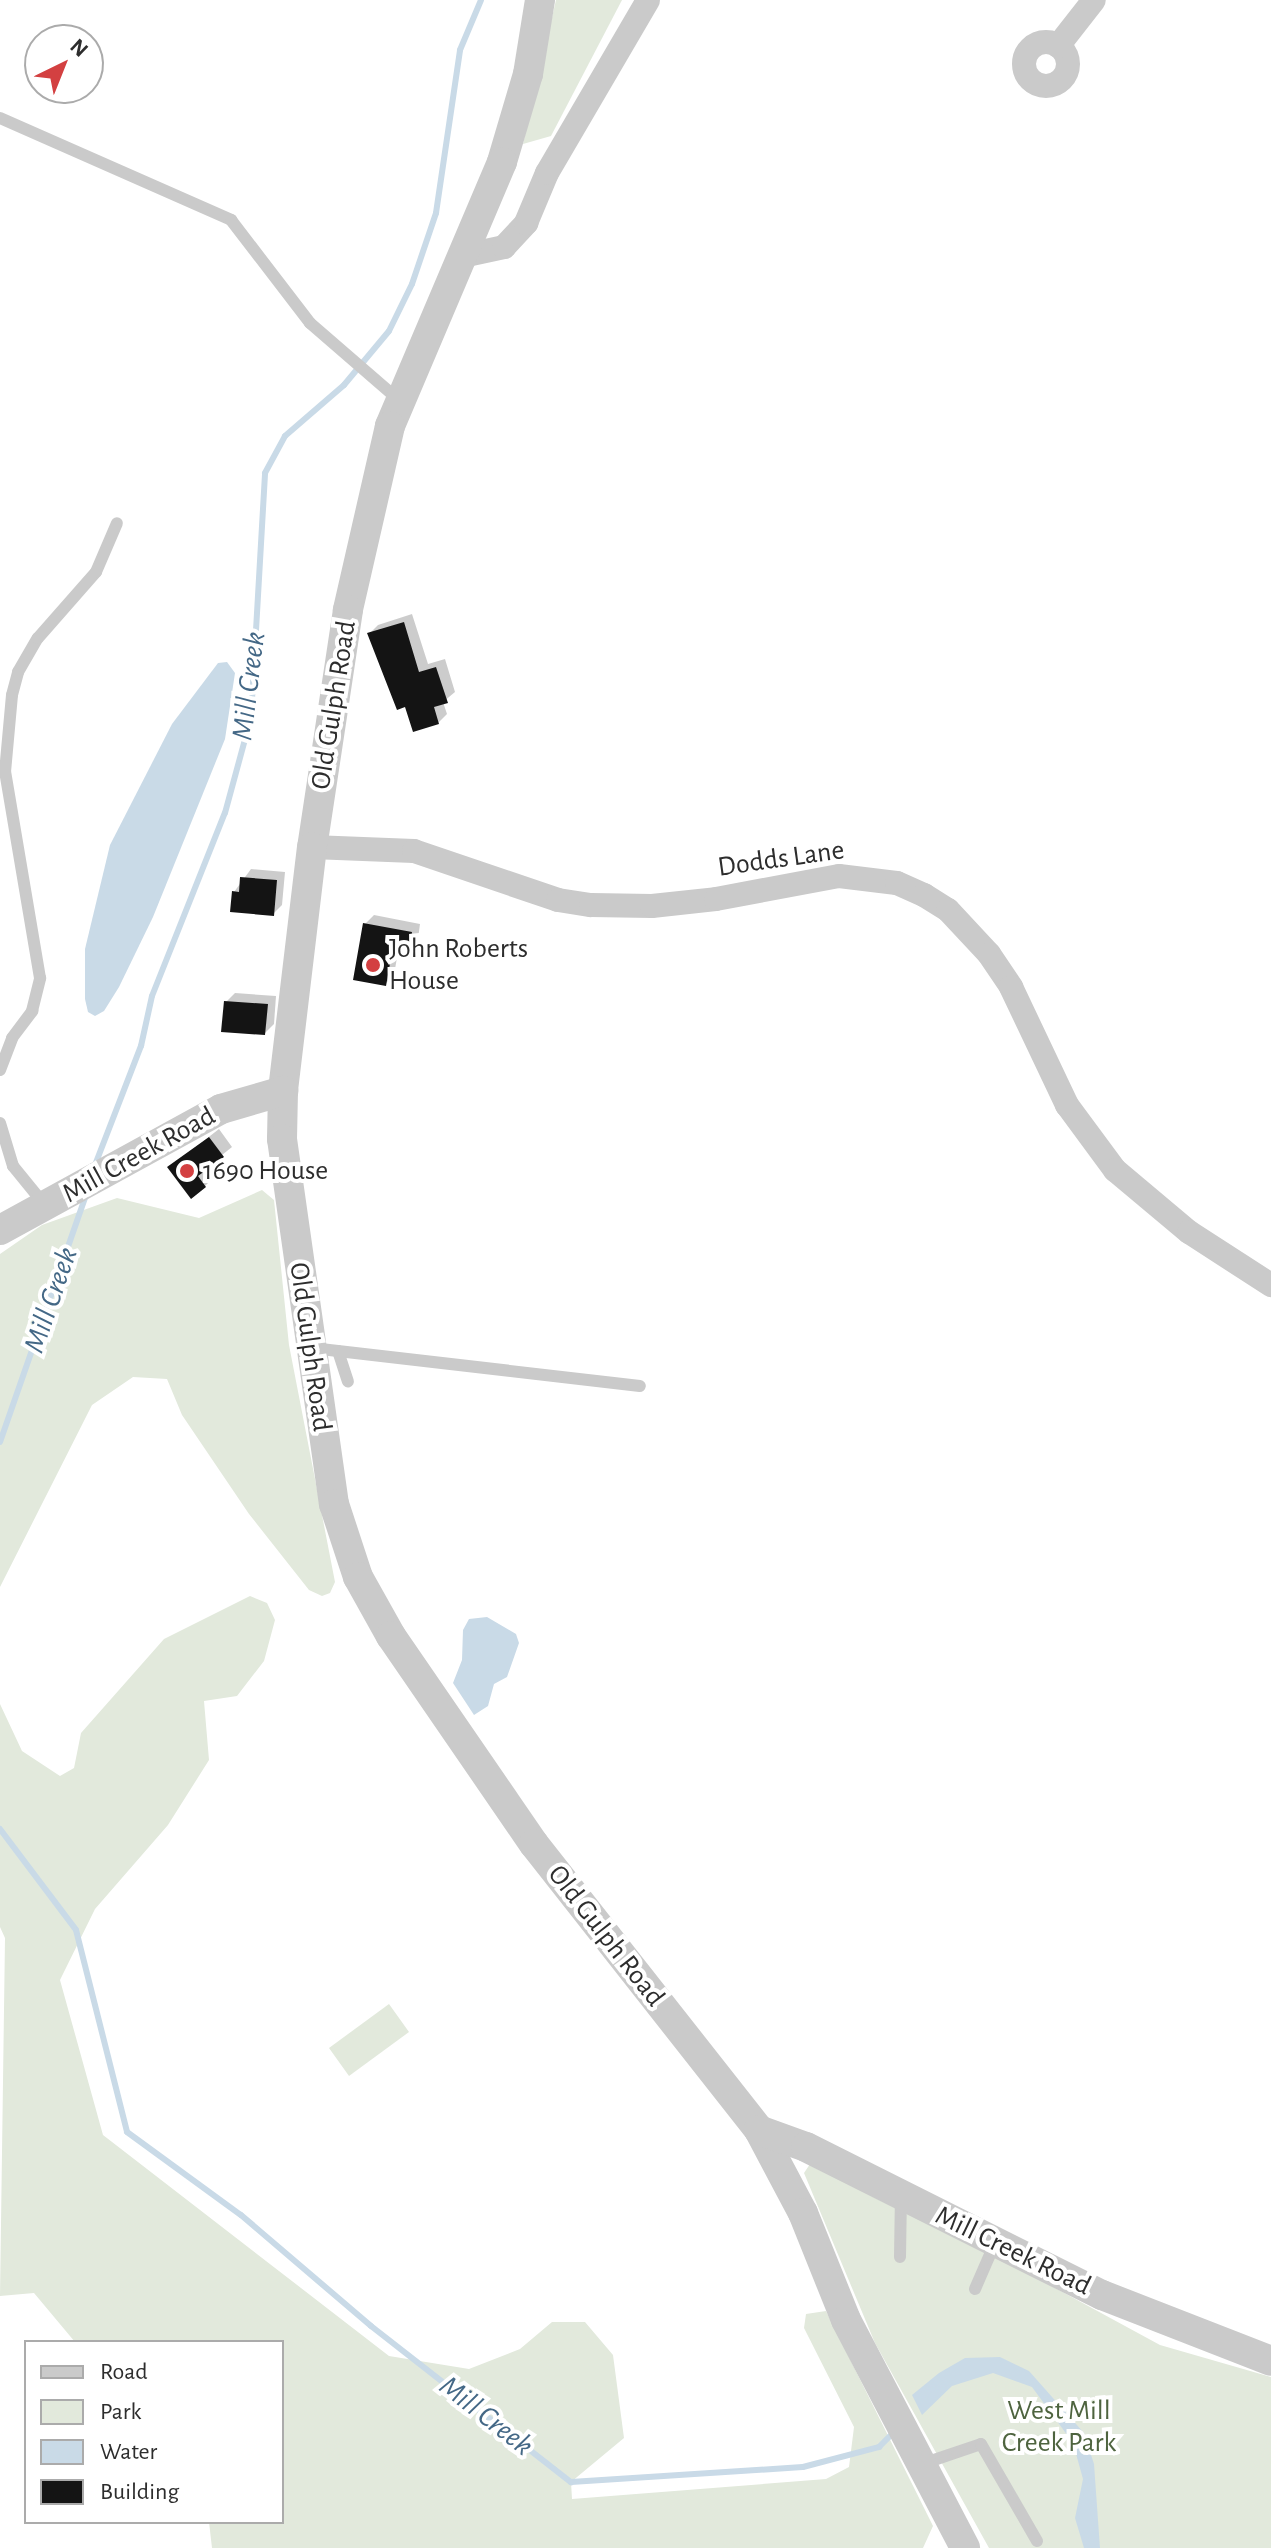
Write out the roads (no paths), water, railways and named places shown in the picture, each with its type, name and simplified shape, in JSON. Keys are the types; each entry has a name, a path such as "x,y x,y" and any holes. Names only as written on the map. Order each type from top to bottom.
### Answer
{"street":[{"name":"Old Gulph Road","path":"540,0 528,74 467,255 390,426 348,610 312,847 283,1091 282,1139 323,1349 334,1504 358,1577 391,1636 534,1844 759,2130 791,2186 846,2320 965,2548"},
{"path":"467,255 504,247 526,223 547,173 648,0"},
{"path":"1058,46 1094,0"},
{"name":"Dodds Lane","path":"312,847 414,851 558,900 591,905 652,906 716,899 839,876 897,883 924,895 948,910 989,954 1011,987 1067,1105 1115,1170 1189,1232 1271,1285"},
{"name":"Mill Creek Road","path":"0,1230 221,1109 283,1091"},
{"name":"Mill Creek Road","path":"759,2130 806,2147 995,2243 1157,2319 1271,2361"}],"lane":[{"path":"0,118 231,220 310,323 401,402"},
{"path":"0,1070 12,1038 32,1011 40,978 5,772 12,695 18,672 38,638 96,572 117,523"},
{"path":"0,1123 13,1166 58,1200"},
{"path":"323,1349 348,1381"},
{"path":"323,1349 640,1386"},
{"path":"900,2257 901,2196"},
{"path":"975,2289 995,2243"},
{"path":"908,2441 981,2444 1037,2541"}],"water":[{"path":"227,662 235,673 225,739 153,917 119,987 104,1011 95,1016 88,1012 85,999 85,949 110,845 172,724 218,663"},
{"path":"487,1617 516,1634 519,1643 507,1677 494,1684 488,1706 474,1715 453,1683 462,1660 463,1630 469,1619"},
{"path":"1000,2357 1029,2371 1084,2433 1094,2464 1100,2548 1084,2548 1075,2518 1083,2479 1073,2443 1032,2387 993,2373 952,2386 922,2415 912,2395 939,2373 965,2358"}],"waterway":[{"name":"Mill Creek","path":"95,1165 141,1046 152,996 225,813 251,717 265,473 285,436 344,385 389,331 412,284 436,213 460,50 481,0"},
{"name":"Mill Creek","path":"0,1442 86,1195"},
{"name":"Mill Creek","path":"0,1829 76,1930 127,2132 241,2215 371,2326 571,2482 803,2467 879,2447 894,2432"}],"place":[{"name":"John Roberts House","path":"373,965"},
{"name":"1690 House","path":"187,1171"}],"park label":[{"name":"West Mill Creek Park","path":"1059,2427"}]}
